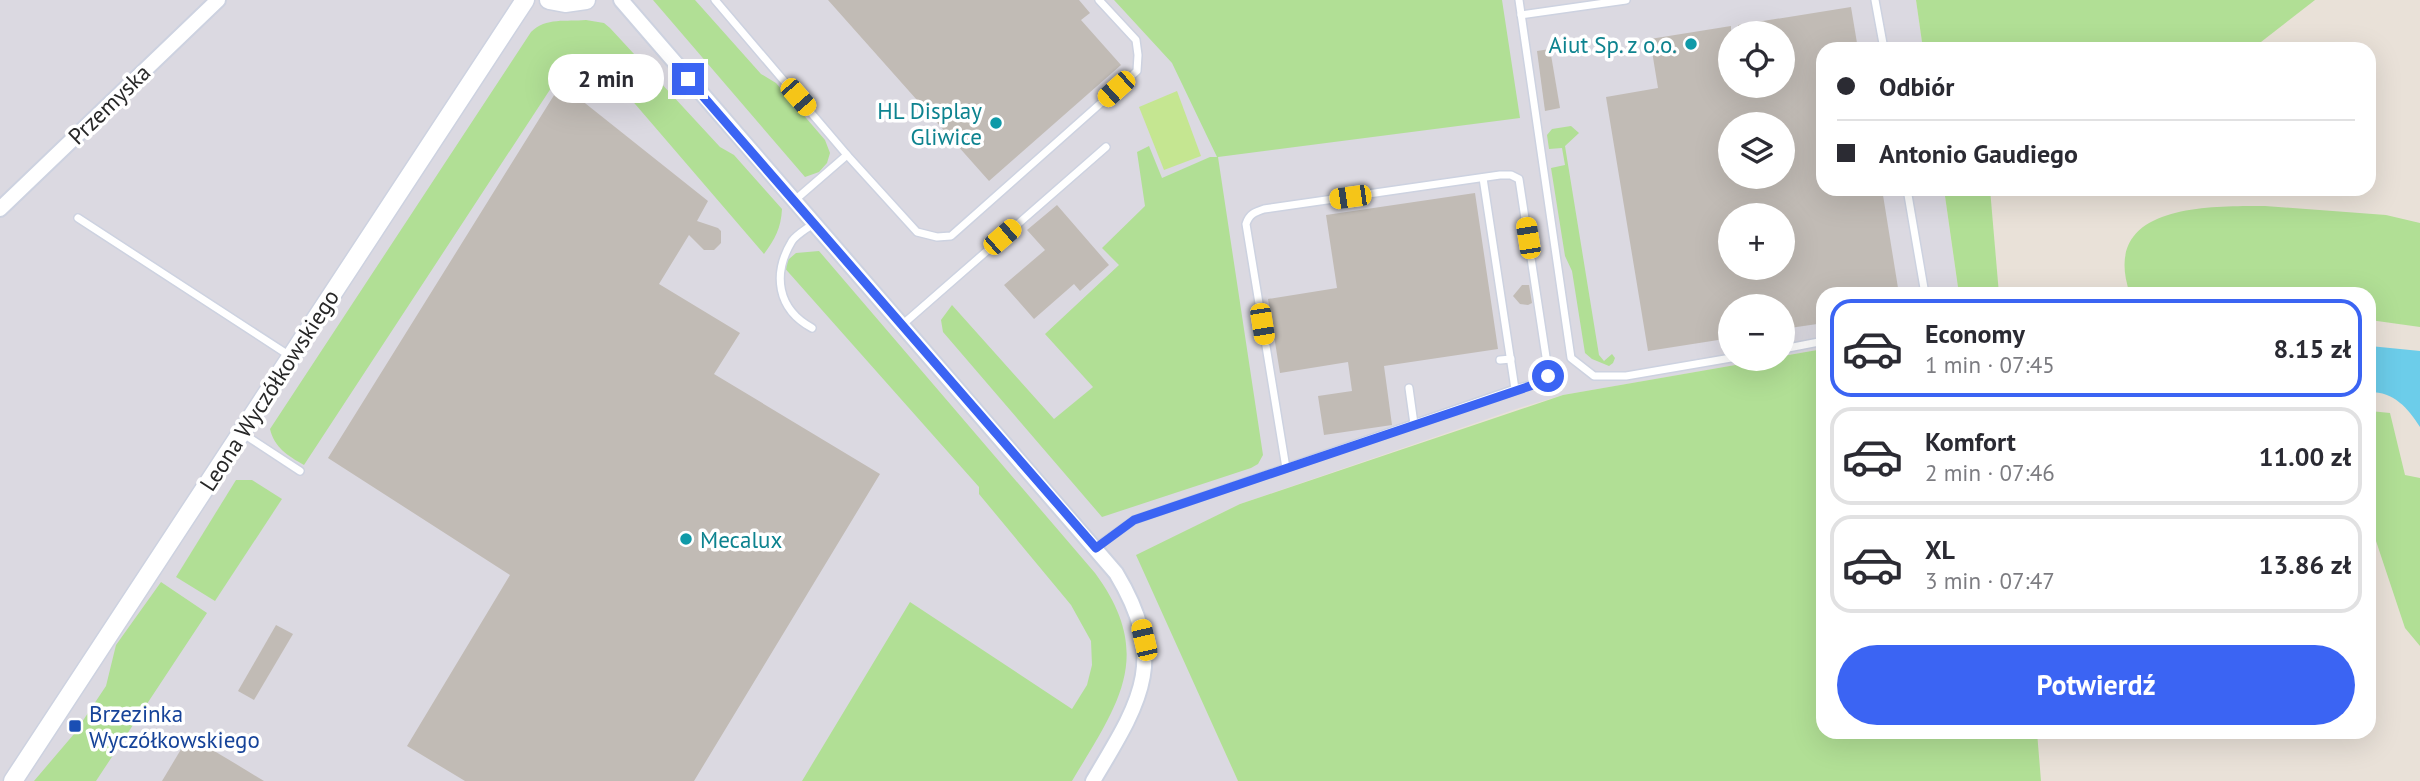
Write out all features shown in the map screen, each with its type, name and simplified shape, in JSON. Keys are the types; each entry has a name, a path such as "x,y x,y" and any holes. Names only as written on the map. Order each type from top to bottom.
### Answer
{"street":[{"name":"Przemyska","path":"0,209 218,0"},
{"name":"Leona Wyczółkowskiego","path":"13,781 525,0"},
{"path":"549,0 565,3 586,0"},
{"path":"621,0 1116,573 1139,618 1144,640 1143,679 1124,729 1093,781"}],"lane":[{"path":"715,0 847,155 917,232 937,237 951,236 1137,71 1136,40 1099,0"},
{"path":"1519,0 1571,358 1594,376 1626,376 1718,360"},
{"path":"1521,15 1626,0"},
{"path":"1875,0 1883,42"},
{"path":"902,325 1106,146"},
{"path":"795,200 847,155"},
{"path":"1096,548 1134,520 1545,381 1548,370 1518,179 1511,175 1483,178 1264,209 1251,214 1248,219 1248,237 1286,468"},
{"path":"1483,178 1515,389"},
{"path":"1908,196 1924,287"},
{"path":"78,218 291,356"},
{"path":"812,328 797,320 781,290 782,265 793,239 814,223"},
{"path":"1795,347 1816,343"},
{"path":"1500,360 1511,359"},
{"path":"1409,388 1414,424"},
{"path":"241,433 300,471"}],"shaded area":[{"path":"0,0 1916,0 1922,42 1816,42 1816,196 1945,196 1958,287 1816,287 1816,350 1795,354 1795,294 1718,294 1718,368 1563,395 1519,408 1240,504 1137,555 1238,781 0,781"}],"green space":[{"path":"653,0 695,0 761,74 776,83 825,140 830,153 827,163 819,172 805,177"},
{"path":"1114,0 1502,0 1520,118 1218,157 1263,455 1258,464 1251,468 1102,517 943,332 941,320 952,305 1054,419 1093,387 1045,334 1119,265 1102,248 1145,206 1137,152 1149,146 1162,178 1210,157 1217,157 1172,63"},
{"path":"1916,0 2315,0 2261,42 1922,42"},
{"path":"586,20 604,23 610,28 720,147 734,155 782,209 779,228 768,249 764,254 593,55 572,56 304,465 292,458 278,446 270,429 531,32 550,22"},
{"path":"1177,91 1201,156 1164,170 1139,107"},
{"path":"1571,126 1579,133 1565,146 1599,355 1604,361 1612,354 1615,358 1609,366 1585,353 1572,271 1565,256 1551,168 1565,165 1562,148 1549,149 1547,135 1552,129"},
{"path":"1945,196 1991,196 1998,287 1958,287"},
{"path":"2265,206 2386,215 2420,223 2420,327 2376,321 2376,287 2129,287 2125,264 2130,242 2144,227 2164,216 2215,207"},
{"path":"819,251 1095,573 1113,603 1124,630 1127,655 1124,679 1104,728 1072,781 802,781 910,602 1072,709 1087,685 1092,665 1091,641 1071,605 979,494 979,487 782,265 796,253"},
{"path":"1816,350 1816,739 2038,739 2041,781 1238,781 1136,555 1240,504 1563,395 1718,368 1718,371 1795,371 1795,354"},
{"path":"2376,412 2390,413 2405,475 2420,478 2420,646 2405,628 2376,541"},
{"path":"236,480 252,480 282,499 215,601 176,577"},
{"path":"161,582 207,613 96,781 34,781 74,734 106,686 116,645"}],"water":[{"path":"2376,347 2420,351 2420,427 2400,402 2376,393"}],"building":[{"name":"HL Display Gliwice","path":"828,0 1079,0 1090,13 1081,20 1121,65 989,181"},
{"path":"1851,7 1857,42 1816,42 1816,196 1883,196 1898,287 1816,287 1816,324 1795,327 1795,294 1718,294 1718,340 1648,351 1606,97 1658,88 1650,39 1718,28 1718,98 1795,98 1795,21 1763,21"},
{"path":"1550,49 1560,108 1545,111 1537,51"},
{"path":"561,84 708,201 697,221 718,228 721,231 721,243 714,250 704,250 689,235 659,284 740,333 714,374 880,474 694,781 465,781 407,746 510,575 328,458"},
{"path":"1475,193 1498,349 1384,366 1392,425 1324,435 1318,396 1352,391 1348,362 1280,373 1268,299 1337,288 1326,215"},
{"path":"1057,205 1109,265 1080,291 1074,284 1034,319 1004,285 1045,250 1027,230"},
{"path":"1522,285 1529,285 1532,303 1528,305 1520,304 1513,296"},
{"path":"276,625 293,634 254,700 238,691"},
{"path":"189,736 236,764 264,781 162,781"}],"place":[{"name":"Aiut Sp. z o.o.","path":"1691,44"},
{"name":"HL Display Gliwice","path":"996,123"},
{"name":"Mecalux","path":"686,539"},
{"name":"Brzezinka Wyczółkowskiego","path":"75,726"}],"route":[{"path":"688,79 1096,548 1115,531 1134,520 1545,381 1548,376"}]}
